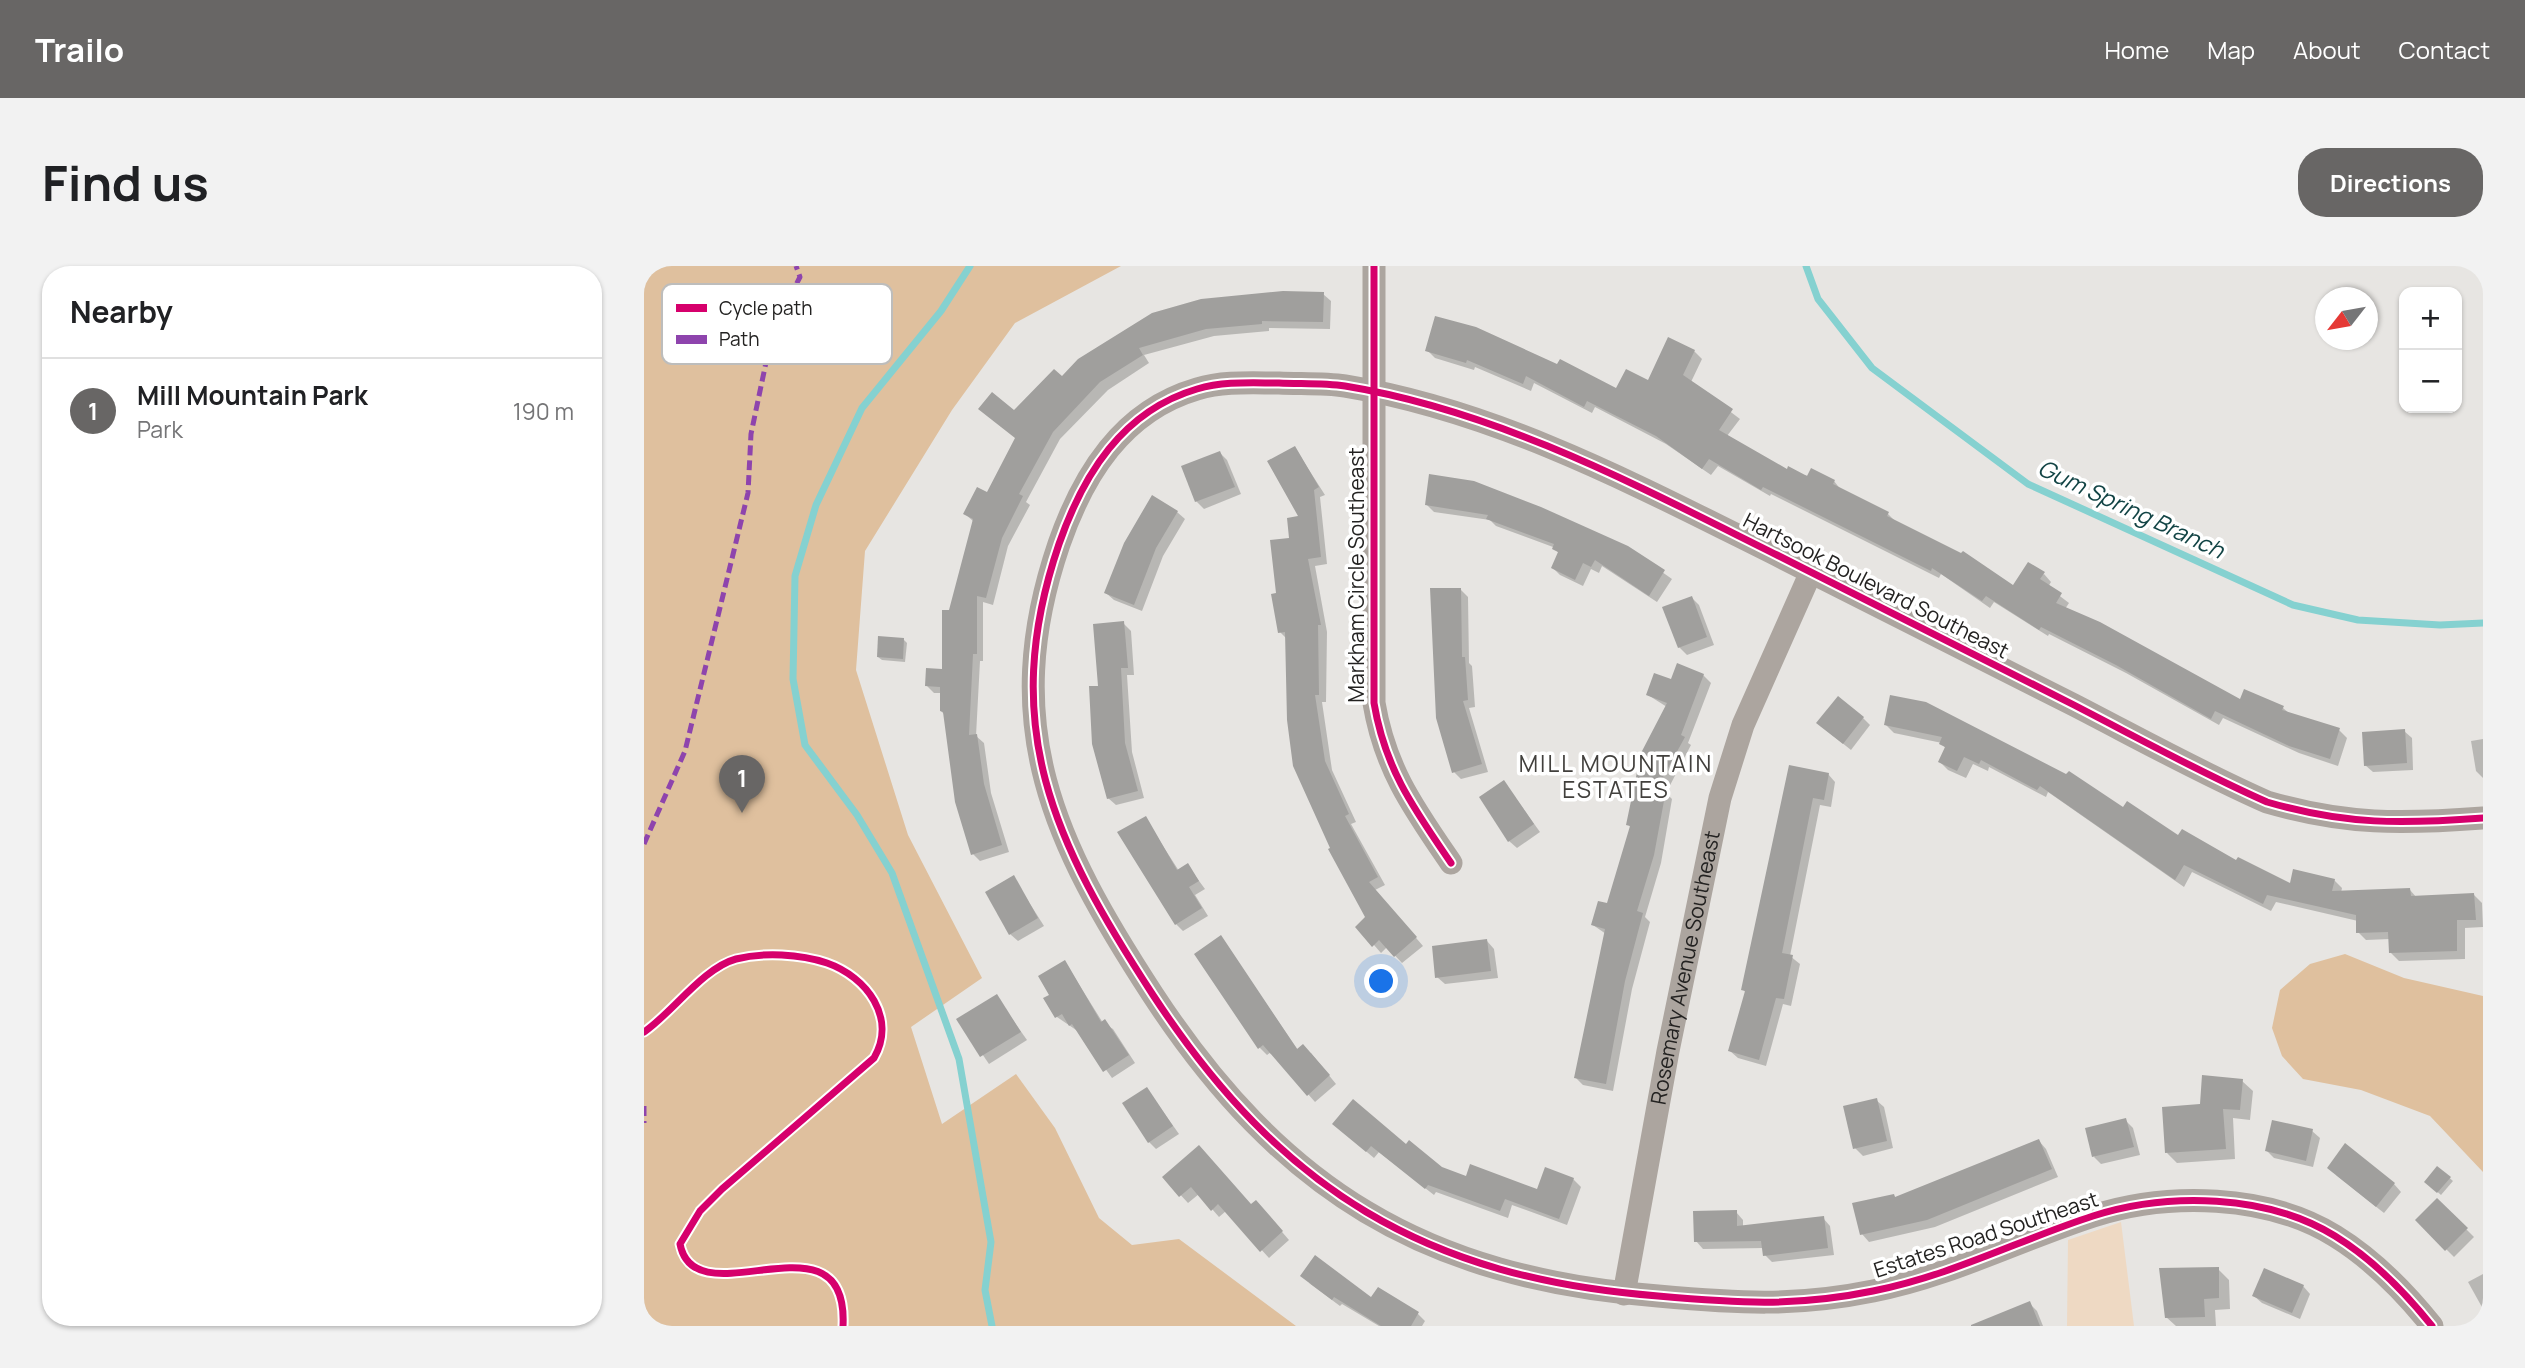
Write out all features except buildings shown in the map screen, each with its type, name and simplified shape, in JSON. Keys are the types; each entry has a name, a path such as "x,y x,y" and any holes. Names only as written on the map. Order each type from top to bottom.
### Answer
{"street":[{"path":"1374,266 1374,393"},
{"name":"Estates Road Southeast","path":"1374,393 1340,385 1233,382 1172,398 1144,414 1119,435 1086,481 1066,524 1050,572 1038,622 1032,673 1034,719 1042,775 1074,863 1116,938 1217,1083 1262,1133 1313,1177 1368,1216 1420,1242 1519,1276 1624,1294 1767,1305 1826,1300 1884,1289 1941,1273 2095,1215 2176,1201 2218,1202 2283,1214 2329,1232 2371,1261 2396,1283 2432,1326"},
{"name":"Hartsook Boulevard Southeast","path":"1374,393 1441,408 1550,446 1811,572 2267,802 2346,821 2400,824 2483,818"},
{"name":"Markham Circle Southeast","path":"1374,393 1374,703 1386,757 1401,789 1451,863"},
{"name":"Rosemary Avenue Southeast","path":"1624,1294 1668,1051 1720,798 1743,725 1811,572"}],"shaded area":[{"path":"644,266 1121,266 1015,323 952,410 865,551 856,670 908,835 982,978 911,1027 942,1124 1016,1074 1055,1128 1099,1218 1132,1245 1179,1239 1296,1326 644,1326"},
{"path":"2345,954 2404,978 2483,996 2483,1172 2430,1116 2361,1090 2303,1079 2282,1056 2272,1028 2280,990 2310,964"},
{"path":"2121,1222 2134,1326 2067,1326 2068,1240"}],"waterway":[{"path":"970,266 941,311 862,408 816,505 795,576 793,679 805,745 857,815 892,873 959,1059 991,1242 985,1290 992,1326"},
{"name":"Gum Spring Branch","path":"1806,266 1818,299 1872,368 2028,484 2293,605 2358,620 2440,625 2483,623"}],"marked path":[{"path":"796,266 800,277 796,284"},
{"path":"644,844 685,751 748,493 751,434 766,364"},
{"path":"644,1106 644,1123"}],"cycle path":[{"path":"1374,266 1374,703 1393,768 1413,806 1451,863"},
{"path":"2432,1326 2388,1277 2363,1255 2335,1236 2308,1222 2279,1212 2217,1201 2153,1203 2122,1208 2065,1225 1957,1267 1902,1284 1818,1300 1766,1302 1658,1296 1575,1286 1499,1269 1430,1244 1366,1212 1308,1171 1253,1122 1202,1063 1153,995 1088,886 1063,833 1046,781 1035,727 1034,670 1041,609 1059,544 1080,494 1109,449 1147,413 1171,399 1207,386 1248,383 1345,386 1458,413 1567,454 1621,478 2267,802 2323,815 2374,821 2483,818"},
{"path":"644,1032 700,981 736,959 782,955 827,963 841,969 866,989 880,1014 882,1028 874,1058 722,1189 700,1211 680,1244 692,1265 713,1273 798,1268 822,1274 838,1291 843,1326"}],"place":[{"name":"Mill Mountain Park","path":"742,813"}],"district":[{"name":"MILL MOUNTAIN ESTATES","path":"1616,777"}]}
